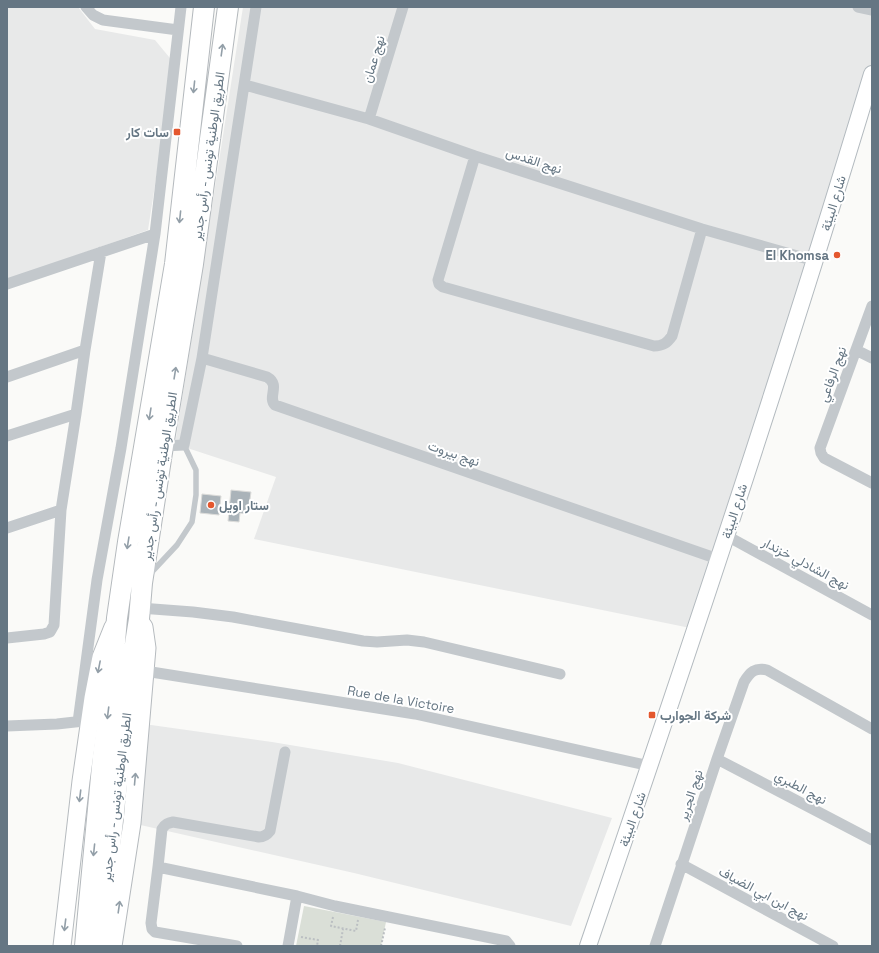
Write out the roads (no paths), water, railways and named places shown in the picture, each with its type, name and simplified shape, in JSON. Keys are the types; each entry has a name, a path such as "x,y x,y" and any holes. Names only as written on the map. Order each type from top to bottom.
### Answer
{"highway":[{"name":"الطريق الوطنية تونس - رأس جدير","path":"99,946 111,756 111,694 117,618 128,542 175,264 204,7"},
{"name":"الطريق الوطنية تونس - رأس جدير","path":"85,946 111,756 131,669 140,613 142,583 193,264 228,7"}],"main road":[{"name":"شارع البيئة","path":"588,946 727,536 815,261 866,116 872,74"},
{"path":"113,946 132,823 147,648 140,613"},
{"path":"62,946 83,722 101,657 117,618"}],"street":[{"path":"7,726 83,722 97,580 122,441 155,234 181,7"},
{"path":"163,446 184,444 202,358 256,7"},
{"name":"نهج عمان","path":"369,119 404,7"},
{"path":"858,7 872,10"},
{"path":"88,8 93,15 103,20 178,30"},
{"name":"نهج القدس","path":"245,85 369,119 475,156 702,229 815,261"},
{"path":"475,156 438,280 442,287 654,346 660,346 666,344 672,336 702,229"},
{"path":"7,284 155,234"},
{"path":"7,638 44,634 50,632 54,625 61,510 101,252"},
{"name":"نهج الرفاعي","path":"872,306 822,443 821,453 827,460 872,483"},
{"path":"7,376 85,350"},
{"path":"856,350 872,358"},
{"name":"نهج بيروت","path":"202,358 267,377 274,384 273,402 275,405 718,559"},
{"path":"7,436 76,414"},
{"path":"7,528 61,510"},
{"name":"نهج الشادلي خزندار","path":"727,536 872,615"},
{"path":"140,613 193,612 233,617 363,641 377,642 407,640 424,642 560,674"},
{"name":"نهج الجرير","path":"655,946 716,759 747,676 757,669 768,670 872,729"},
{"name":"Rue de la Victoire","path":"145,671 409,713 650,766"},
{"path":"237,946 155,932 152,929 151,923 162,829 168,823 173,822 259,837 263,837 268,834 270,831 284,752"},
{"name":"نهج الطبري","path":"716,759 872,840"},
{"name":"نهج ابن ابي الضياف","path":"681,864 833,946"},
{"path":"158,867 297,896 335,906 506,941 510,946"},
{"path":"288,946 297,896"}],"lane":[{"path":"142,583 177,545 192,522 196,494 196,470 184,444"}],"place":[{"name":"سات كار","path":"177,132"},
{"name":"El Khomsa","path":"837,255"},
{"name":"ستار اويل","path":"211,505"},
{"name":"شركة الجوارب","path":"652,715"}]}
